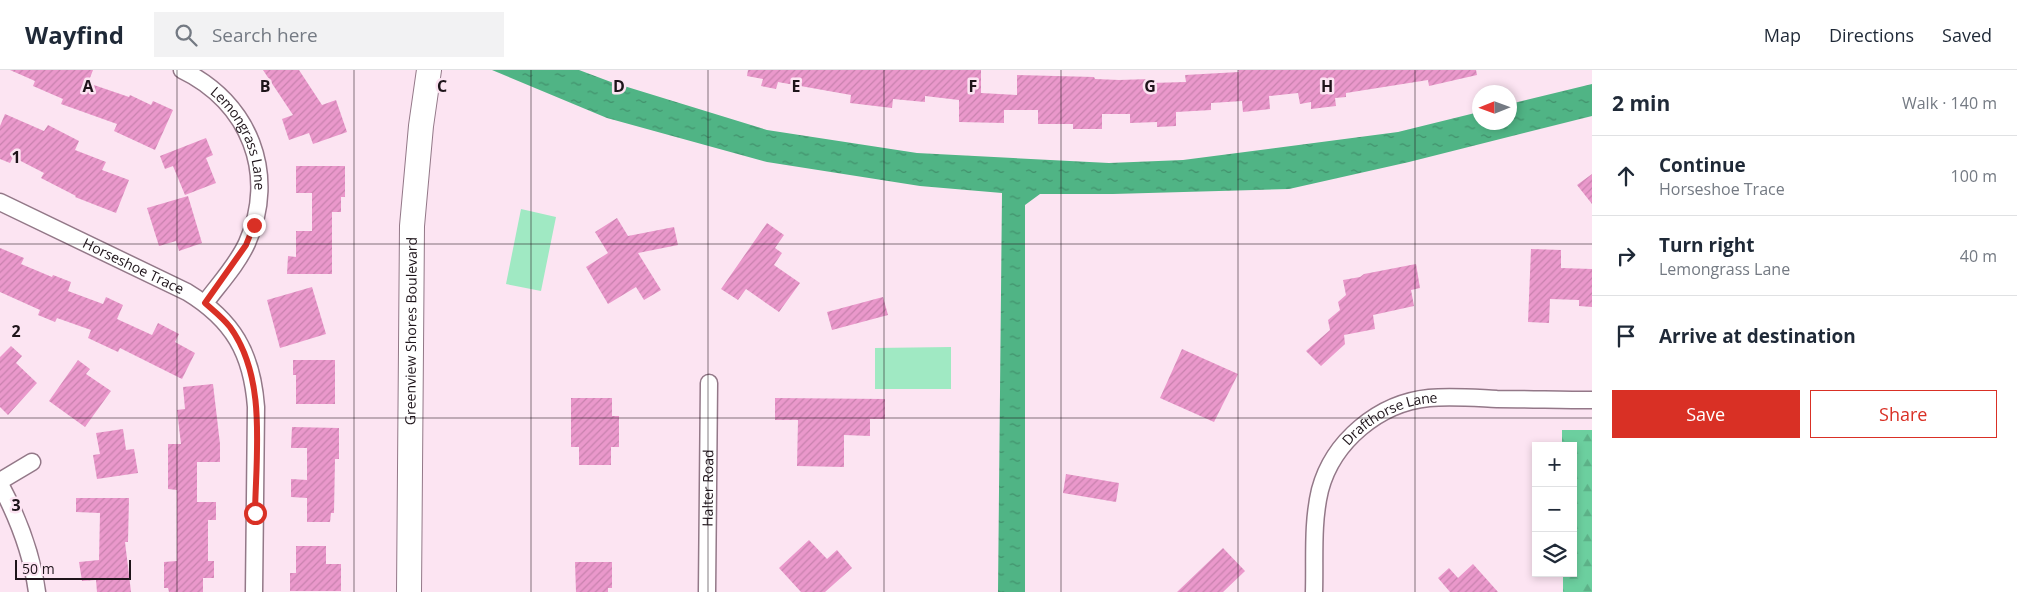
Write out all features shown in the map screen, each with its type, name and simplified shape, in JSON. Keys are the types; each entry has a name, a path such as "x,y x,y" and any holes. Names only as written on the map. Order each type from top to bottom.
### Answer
{"street":[{"name":"Lemongrass Lane","path":"182,70 214,89 229,104 242,122 251,141 260,183 259,204 254,225 246,245 205,303"},
{"name":"Greenview Shores Boulevard","path":"409,592 412,226 421,126 429,70"},
{"name":"Horseshoe Trace","path":"0,202 187,292 205,303 230,327 250,364 255,385 254,592"},
{"name":"Halter Road","path":"706,592 709,383"},
{"name":"Drafthorse Lane","path":"1314,592 1316,516 1320,489 1328,469 1339,450 1361,427 1378,414 1398,405 1440,397 1592,400"},
{"path":"32,462 0,483 13,508 26,544 37,592"}],"green space":[{"path":"1562,430 1592,430 1592,592 1563,592 1563,577 1577,577 1577,442 1562,442"}],"shaded area":[{"path":"521,209 556,217 541,291 506,284"},
{"path":"951,347 951,389 875,389 875,348"}],"water":[{"path":"492,70 579,70 611,82 767,130 917,153 1109,163 1183,160 1398,132 1472,114 1472,130 1517,130 1517,102 1592,84 1592,116 1409,162 1289,189 1040,194 1025,205 1025,592 998,592 1002,193 920,186 767,162 607,118"}],"building":[{"path":"10,70 93,70 88,83 129,97 130,95 151,105 153,101 173,110 155,150 114,131 117,124 61,104 63,99 33,86 35,81"},
{"path":"263,70 299,70 322,105 336,100 347,132 313,144 309,133 289,140 282,119 293,115"},
{"path":"748,70 981,70 981,93 1017,95 1017,75 1094,77 1095,79 1119,80 1150,79 1150,83 1186,82 1185,75 1239,72 1238,70 1476,70 1477,75 1429,86 1428,80 1346,93 1346,97 1335,98 1336,106 1311,109 1311,102 1300,104 1298,93 1269,96 1270,109 1243,112 1242,101 1211,103 1211,110 1176,112 1176,126 1157,127 1157,122 1130,123 1130,114 1102,114 1102,129 1073,129 1073,124 1038,124 1038,110 1004,110 1004,123 959,122 959,100 925,96 925,102 893,99 892,108 850,103 851,95 778,82 776,89 761,86 763,79 747,76"},
{"path":"5,114 44,131 48,125 79,141 75,150 106,162 102,170 129,180 116,213 75,197 41,178 44,173 13,157 10,163 0,159 0,126"},
{"path":"206,138 213,155 206,158 216,183 185,195 173,166 165,169 160,156"},
{"path":"296,166 345,166 345,197 341,197 341,212 332,212 332,274 287,274 288,256 296,257 296,231 312,231 312,193 296,193"},
{"path":"1592,174 1592,204 1577,185"},
{"path":"188,196 202,243 179,251 176,241 159,246 147,208"},
{"path":"617,218 628,236 674,227 678,245 638,253 661,290 644,300 636,287 608,304 586,267 608,253 595,232"},
{"path":"767,223 784,235 775,248 782,253 774,265 800,283 779,312 746,289 738,300 721,289"},
{"path":"0,248 24,258 21,264 52,277 53,275 71,282 68,291 103,304 106,297 123,305 117,319 152,335 158,323 179,334 175,342 195,353 182,379 120,348 118,352 88,338 91,330 57,318 55,322 38,315 40,310 0,292"},
{"path":"1531,249 1561,250 1561,268 1592,269 1592,307 1579,306 1579,300 1550,299 1549,323 1528,322"},
{"path":"1416,264 1420,288 1411,290 1414,306 1373,315 1375,329 1344,335 1345,344 1321,366 1306,351 1330,330 1328,320 1340,310 1338,302 1346,295 1343,280"},
{"path":"312,287 326,334 280,348 267,300"},
{"path":"883,297 888,315 832,330 827,312"},
{"path":"11,346 22,356 16,363 37,383 8,415 0,407 0,357"},
{"path":"1182,349 1238,374 1214,422 1160,398"},
{"path":"78,360 90,369 86,374 111,391 85,427 49,401"},
{"path":"293,360 335,360 335,404 296,404 296,375 293,375"},
{"path":"213,384 220,444 220,462 197,462 197,502 216,502 216,520 208,520 208,561 214,561 214,578 203,578 203,592 169,592 168,588 164,588 164,562 177,561 177,490 168,489 168,444 181,444 177,410 185,409 183,387"},
{"path":"571,398 612,398 612,416 619,416 619,447 611,447 611,465 579,465 579,447 571,447"},
{"path":"775,398 885,399 885,419 870,419 870,436 844,435 844,467 797,466 798,420 775,420"},
{"path":"292,427 339,428 339,459 335,459 334,513 331,513 330,522 307,522 307,498 291,497 291,479 307,480 307,448 291,448"},
{"path":"123,429 126,450 134,449 138,473 97,479 93,455 100,454 96,433"},
{"path":"1066,474 1119,483 1116,502 1063,493"},
{"path":"76,498 129,498 128,542 125,542 131,592 97,592 96,580 82,581 79,562 99,560 100,513 76,512"},
{"path":"809,540 827,559 837,550 852,568 825,592 801,592 779,568"},
{"path":"296,546 326,546 326,564 341,564 341,591 290,591 290,573 296,573"},
{"path":"1223,548 1245,571 1223,592 1177,592"},
{"path":"575,562 612,562 612,588 608,588 608,592 576,592"},
{"path":"1473,564 1498,592 1450,592 1438,578 1449,568 1458,578"}],"route":[{"path":"254,225 246,245 205,303 230,327 241,345 250,364 255,385 255,513"}]}
